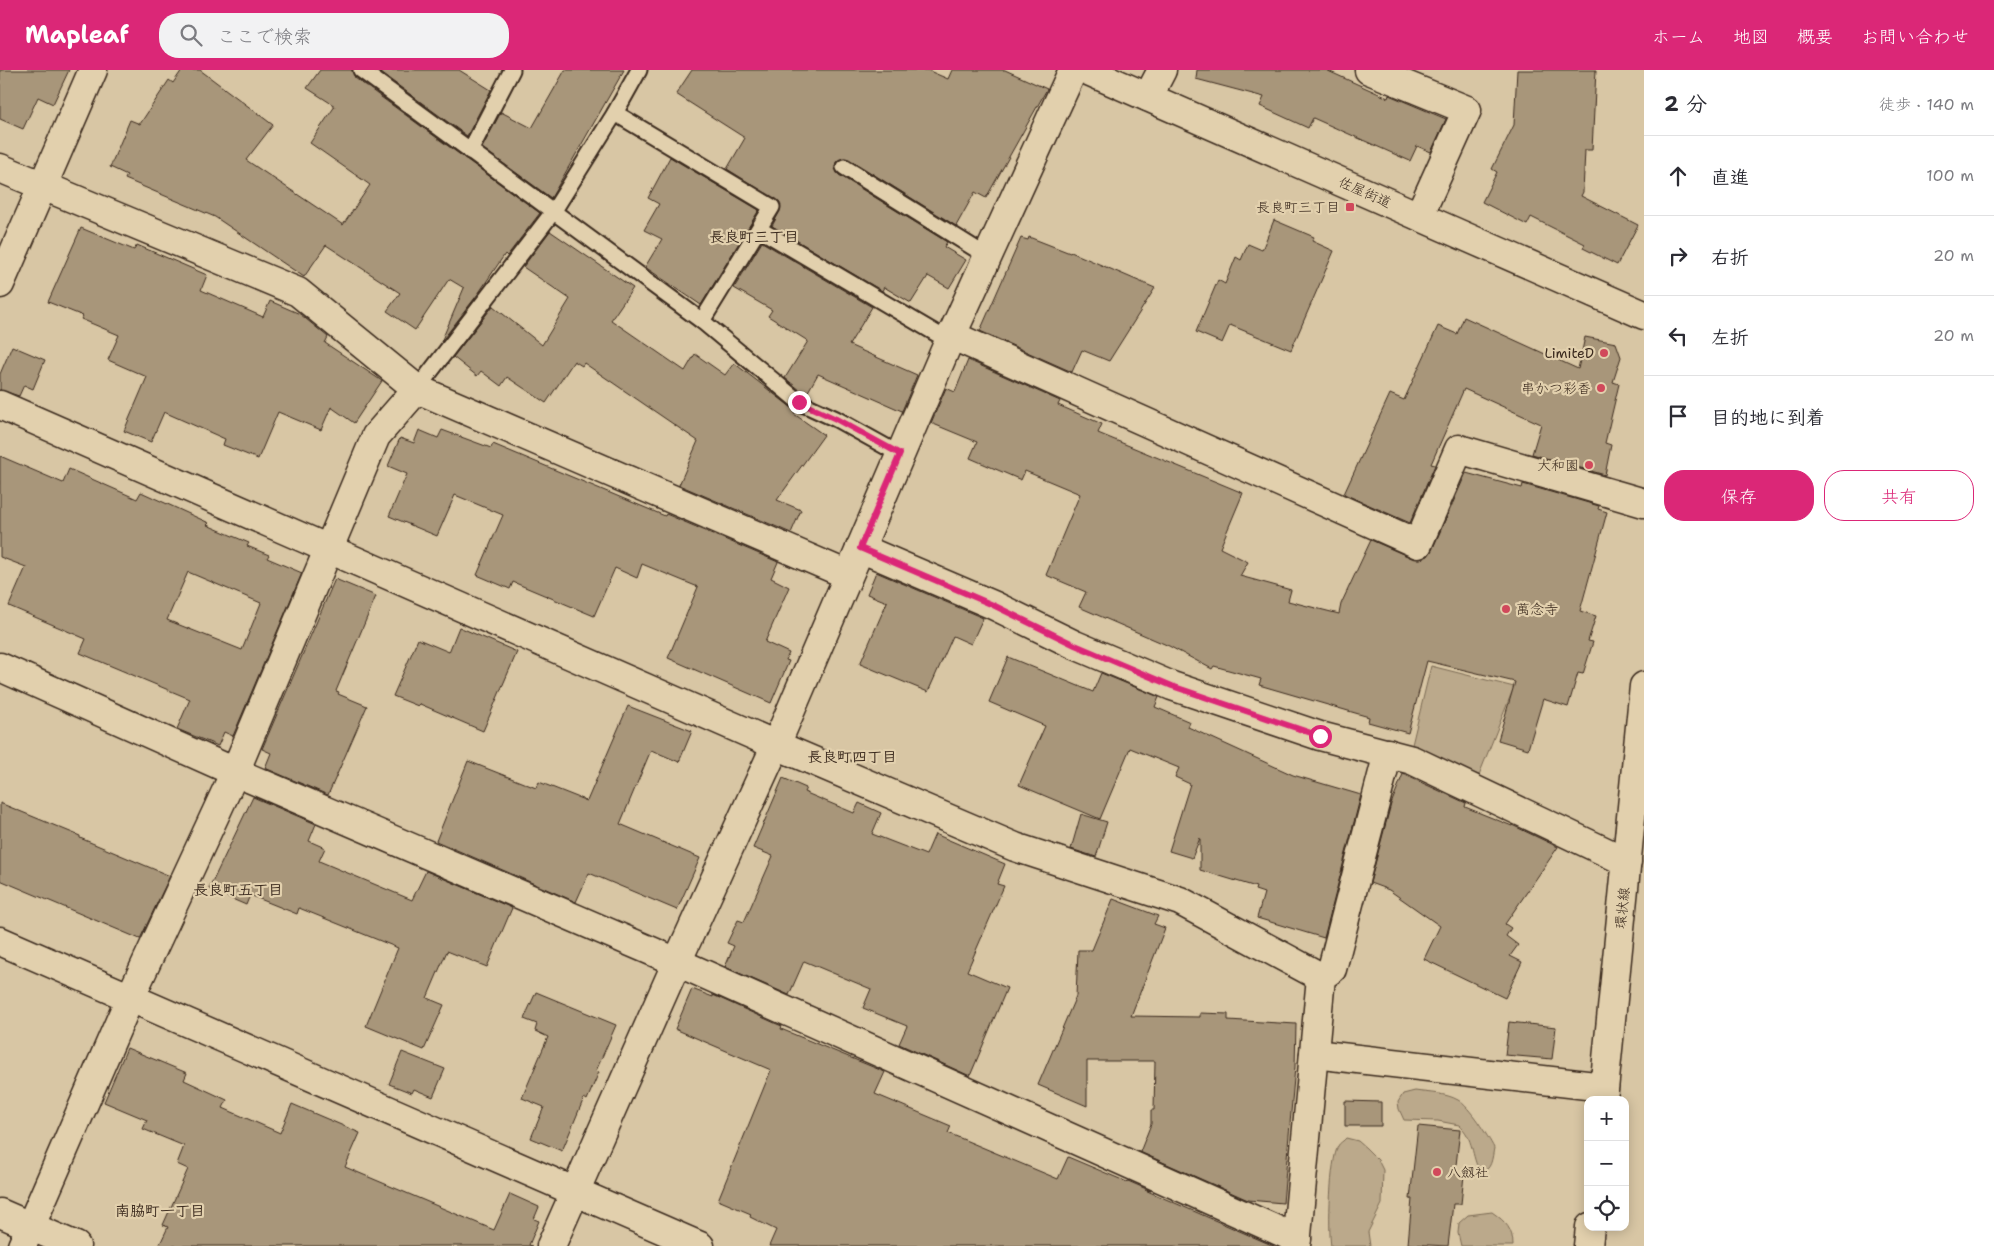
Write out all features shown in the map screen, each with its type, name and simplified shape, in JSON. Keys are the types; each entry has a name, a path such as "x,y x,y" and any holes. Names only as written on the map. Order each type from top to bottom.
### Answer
{"street":[{"path":"0,284 93,70"},
{"path":"551,1246 676,962 776,745 950,338 1073,70"},
{"name":"佐屋街道","path":"1086,70 1644,315"},
{"path":"1148,97 1162,70"},
{"path":"1369,70 1466,110 1419,216"},
{"path":"0,168 298,292 417,389 848,575"},
{"path":"950,338 1418,544 1459,449 1644,504"},
{"path":"26,1236 130,998 235,772 376,436 417,389"},
{"path":"0,405 776,745 1015,847 1180,901 1321,977"},
{"path":"860,548 993,605 1075,645 1172,686 1320,736 1412,760 1627,862"},
{"path":"0,667 235,772 676,962 1297,1242 1321,977 1332,969 1388,753"},
{"name":"環状線","path":"1604,1093 1644,686"},
{"path":"0,941 700,1246"},
{"path":"1314,1054 1604,1093"},
{"path":"0,1212 26,1236 76,1246"},
{"path":"1588,1246 1590,1231"}],"lane":[{"path":"361,70 702,320 799,402 836,419 900,454"},
{"path":"470,151 512,70"},
{"path":"417,389 553,212 615,113 639,70"},
{"path":"615,113 772,207 702,320"},
{"path":"844,167 987,256"},
{"path":"759,229 950,338"}],"shaded area":[{"path":"1431,666 1514,687 1475,785 1410,753"},
{"path":"1415,1091 1448,1096 1458,1100 1467,1108 1483,1129 1494,1148 1491,1163 1487,1169 1480,1172 1470,1141 1459,1125 1438,1121 1404,1120 1398,1102 1403,1094"},
{"path":"1346,1138 1358,1141 1378,1160 1383,1170 1382,1204 1368,1232 1370,1246 1331,1246 1331,1179 1335,1154 1339,1144"},
{"path":"1492,1212 1508,1226 1512,1235 1513,1246 1461,1246 1458,1233 1459,1223 1468,1215"}],"building":[{"path":"0,70 69,70 53,104 38,97 23,129 0,119"},
{"path":"182,70 200,70 273,125 246,160 343,225 370,185 310,143 335,106 307,88 320,70 352,70 355,78 540,213 507,256 505,254 478,294 441,342 464,288 449,279 415,330 387,311 400,293 326,245 304,277 215,217 125,179 127,175 110,167 130,120 140,124 169,80 173,83"},
{"path":"377,70 459,70 491,90 467,136"},
{"path":"565,70 624,70 551,198 482,148 501,112 532,128"},
{"path":"692,70 927,70 948,79 952,70 1005,70 1047,89 986,198 975,192 956,226 849,159 844,158 836,162 835,167 839,175 947,242 944,247 966,260 949,288 928,276 911,303 884,287 882,291 772,226 780,211 780,202 727,169 745,138 676,94"},
{"path":"1197,70 1326,70 1388,98 1389,95 1446,119 1431,152 1417,146 1410,161 1313,118 1308,128 1260,106 1264,97 1196,79"},
{"path":"1517,70 1596,70 1592,150 1585,150 1583,192 1581,196 1638,225 1617,265 1583,248 1585,244 1531,217 1527,225 1482,202 1497,172 1492,169 1514,125"},
{"path":"670,157 759,210 701,305 645,267 662,239 644,230 659,204 648,198"},
{"path":"1274,220 1314,237 1312,241 1334,251 1291,350 1230,325 1222,343 1196,332 1218,280 1225,284 1236,257 1241,260 1248,244 1262,250"},
{"path":"81,228 134,250 137,245 207,275 201,290 263,317 270,301 300,314 328,337 325,343 382,381 354,423 331,407 321,430 278,412 258,459 223,445 225,439 164,412 151,442 124,431 147,377 108,360 119,335 81,319 83,316 48,302"},
{"path":"550,231 633,288 611,320 685,371 695,354 725,375 734,363 796,411 794,414 824,435 777,500 801,510 791,533 679,485 698,441 584,363 582,366 574,361 546,403 507,377 501,386 481,371 477,376 453,357 493,306 542,345 570,299 523,267"},
{"path":"1029,237 1071,252 1155,288 1109,361 1082,350 1072,372 980,331 1021,238 1028,240"},
{"path":"762,242 872,307 849,345 917,375 902,411 818,374 806,395 785,378 808,341 768,316 772,310 734,288"},
{"path":"1464,317 1578,369 1585,337 1616,343 1621,357 1613,382 1619,384 1605,443 1611,445 1605,475 1532,454 1541,424 1464,389 1431,464 1435,465 1410,523 1344,494 1390,394 1404,400 1438,326 1457,334"},
{"path":"12,346 45,360 33,389 24,385 19,396 0,390 0,374"},
{"path":"968,360 1060,401 1058,405 1102,424 1098,433 1243,493 1220,548 1248,562 1240,576 1291,590 1288,601 1339,614 1341,604 1371,540 1412,558 1420,559 1428,556 1466,473 1522,488 1523,484 1599,506 1598,509 1607,512 1580,611 1596,616 1588,641 1593,642 1583,674 1578,673 1568,707 1543,699 1528,749 1498,740 1515,682 1427,661 1408,733 1368,722 1369,717 1259,685 1261,679 1214,666 1212,669 1169,646 1079,607 1086,592 1046,575 1080,494 1025,471 1021,480 970,458 977,442 931,423 946,388 955,392"},
{"path":"419,430 438,438 442,430 491,448 493,444 665,516 666,514 778,562 771,578 789,587 765,642 789,653 786,660 789,661 771,703 668,658 698,587 642,564 637,578 615,568 594,616 513,582 510,589 477,575 503,515 455,495 437,536 389,516 407,474 388,466 400,438 414,443"},
{"path":"0,456 63,483 69,469 137,499 141,492 209,523 207,525 249,543 247,546 269,555 267,558 302,573 233,736 224,732 218,746 177,729 190,699 80,653 86,639 9,606 26,567 0,557","holes":["188,572 261,603 242,650 167,620"]},
{"path":"876,572 983,618 971,644 953,636 928,692 860,664 887,602 867,594"},
{"path":"335,579 376,596 336,691 339,692 338,694 367,706 328,795 265,768 271,753 262,749"},
{"path":"459,627 517,652 483,731 420,704 418,706 393,696 418,639 449,652"},
{"path":"1008,657 1093,692 1101,673 1159,697 1155,707 1190,722 1188,727 1293,775 1361,795 1324,938 1257,918 1264,893 1255,890 1256,887 1200,870 1200,838 1192,858 1169,851 1190,784 1175,777 1179,768 1130,748 1100,819 1019,785 1045,726 989,702"},
{"path":"628,706 692,731 679,762 651,750 620,824 700,858 677,910 589,873 576,902 436,841 468,761 536,788 539,782 587,801"},
{"path":"1403,774 1466,803 1465,807 1512,825 1558,847 1505,924 1511,928 1506,936 1518,945 1510,956 1522,962 1505,998 1424,959 1440,926 1389,890 1370,883 1391,804"},
{"path":"783,778 806,788 804,792 854,813 859,803 881,813 872,834 926,855 935,834 1005,864 997,884 1004,886 967,971 1007,988 970,1076 899,1044 907,1026 863,1008 871,989 804,961 789,995 725,967 734,946 727,943 738,920 744,922 773,856 753,848"},
{"path":"253,797 316,824 309,841 325,848 319,861 412,900 426,871 512,908 487,967 447,951 427,998 444,1005 424,1050 366,1026 398,948 299,908 297,914 250,895 246,905 209,889"},
{"path":"0,803 170,876 140,939 0,880"},
{"path":"1081,814 1107,822 1096,857 1071,849"},
{"path":"1113,899 1158,916 1154,924 1165,928 1131,1016 1200,1017 1200,1013 1228,1014 1228,1020 1296,1024 1295,1067 1283,1203 1248,1200 1140,1152 1151,1124 1151,1110 1154,1110 1155,1061 1087,1061 1087,1106 1038,1085 1076,996 1078,950 1092,950"},
{"path":"692,989 713,997 713,995 782,1026 781,1029 885,1072 875,1094 951,1126 948,1133 1058,1179 1068,1157 1128,1181 1274,1246 769,1246 776,1230 750,1217 751,1214 718,1200 771,1070 675,1029"},
{"path":"536,992 616,1025 596,1071 599,1072 587,1100 584,1098 562,1151 531,1138 544,1107 522,1098 548,1037 535,1031 537,1024 524,1019"},
{"path":"1509,1022 1556,1027 1552,1059 1505,1055"},
{"path":"127,1048 187,1073 184,1080 227,1100 223,1108 280,1133 292,1104 360,1133 345,1167 494,1230 510,1194 539,1207 534,1219 539,1221 529,1245 532,1246 159,1246 168,1227 163,1225 188,1169 177,1164 184,1146 143,1129 147,1120 104,1102"},
{"path":"402,1052 445,1069 433,1097 414,1089 412,1093 389,1084"},
{"path":"1345,1101 1381,1102 1381,1126 1345,1126"},
{"path":"1418,1126 1460,1130 1455,1174 1464,1175 1461,1204 1453,1204 1448,1246 1408,1244 1412,1199 1410,1199"}],"place":[{"name":"長良町三丁目","path":"1350,207"},
{"name":"LimiteD","path":"1604,353"},
{"name":"串かつ彩香","path":"1601,388"},
{"name":"大和園","path":"1589,465"},
{"name":"萬念寺","path":"1506,609"},
{"name":"八劔社","path":"1437,1172"}],"district":[{"name":"長良町三丁目","path":"754,237"},
{"name":"長良町四丁目","path":"852,757"},
{"name":"長良町五丁目","path":"238,890"},
{"name":"南脇町一丁目","path":"160,1211"}],"route":[{"path":"799,402 836,419 900,454 860,548 993,605 1075,645 1172,686 1320,736"}]}
